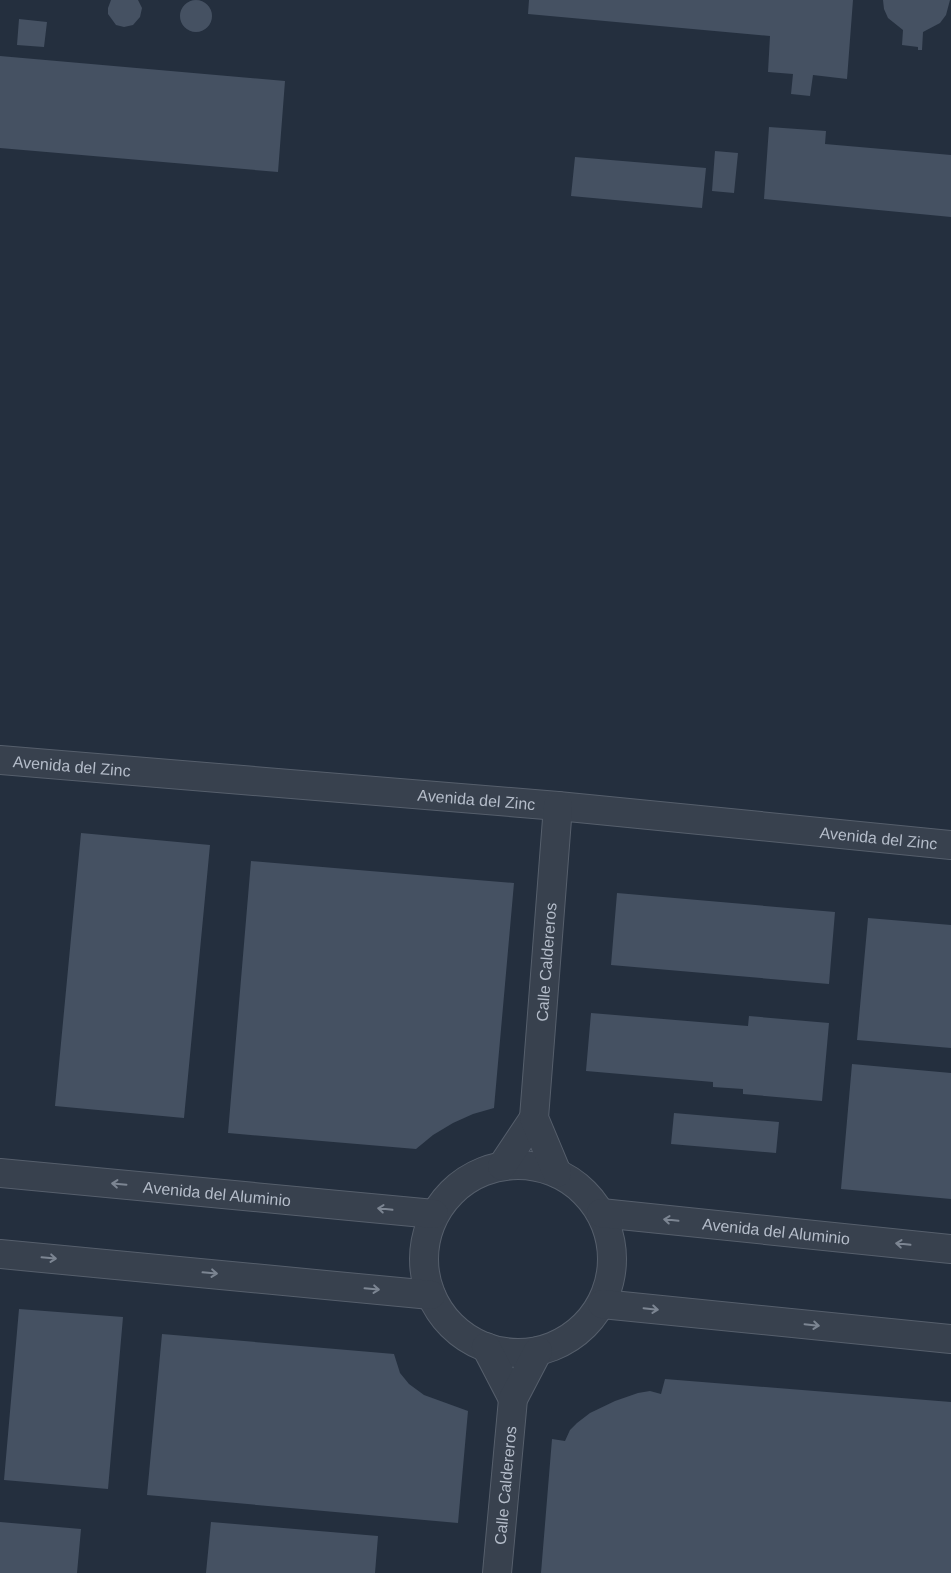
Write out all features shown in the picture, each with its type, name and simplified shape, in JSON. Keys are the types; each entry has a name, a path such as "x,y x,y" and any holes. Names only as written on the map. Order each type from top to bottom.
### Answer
{"street":[{"name":"Avenida del Zinc","path":"0,760 558,806 951,845"},
{"name":"Calle Caldereros","path":"534,1118 558,806"},
{"path":"502,1166 534,1118"},
{"path":"534,1118 556,1173"},
{"path":"502,1166 527,1166 556,1173 582,1190 601,1213 612,1242 612,1274 602,1304 586,1326 564,1342 538,1352 511,1353 486,1347 463,1335 444,1317 431,1294 424,1265 427,1235 434,1214 457,1188 478,1174 502,1166"},
{"name":"Avenida del Aluminio","path":"0,1173 434,1214"},
{"name":"Avenida del Aluminio","path":"601,1213 951,1249"},
{"path":"0,1254 431,1294"},
{"path":"602,1304 951,1339"},
{"path":"486,1347 513,1399"},
{"path":"513,1399 538,1352"},
{"name":"Calle Caldereros","path":"497,1573 513,1399"}],"building":[{"path":"111,0 138,0 142,8 140,17 133,25 124,27 116,25 108,14"},
{"path":"196,0 208,4 212,16 208,28 196,32 184,28 180,16 184,4"},
{"path":"529,0 853,0 847,79 813,75 810,96 791,94 793,74 768,72 770,36 528,14"},
{"path":"883,0 950,0 946,15 940,23 923,32 922,50 918,50 918,47 902,45 903,30 888,18"},
{"path":"19,19 47,22 44,47 17,45"},
{"path":"0,56 285,81 278,172 0,148"},
{"path":"769,127 826,131 825,144 951,155 951,217 764,199"},
{"path":"715,151 738,153 734,193 712,191"},
{"path":"575,157 706,168 702,208 571,196"},
{"path":"81,833 210,845 184,1118 55,1106"},
{"path":"251,861 514,883 494,1108 473,1114 453,1123 433,1135 416,1149 228,1133"},
{"path":"617,893 835,912 829,984 611,965"},
{"path":"868,918 951,925 951,1048 857,1040"},
{"path":"591,1013 748,1026 749,1016 829,1023 822,1101 743,1094 743,1089 713,1087 713,1082 586,1071"},
{"path":"852,1064 951,1073 951,1199 841,1189"},
{"path":"674,1113 779,1122 776,1153 671,1144"},
{"path":"19,1309 123,1317 108,1489 4,1480"},
{"path":"162,1334 394,1354 400,1373 409,1384 424,1395 468,1411 458,1523 147,1495"},
{"path":"665,1379 951,1402 951,1573 541,1573 552,1439 565,1441 570,1430 577,1423 590,1413 615,1401 650,1391 661,1394"},
{"path":"0,1522 81,1529 77,1573 0,1573"},
{"path":"211,1522 378,1536 375,1573 206,1573"}]}
